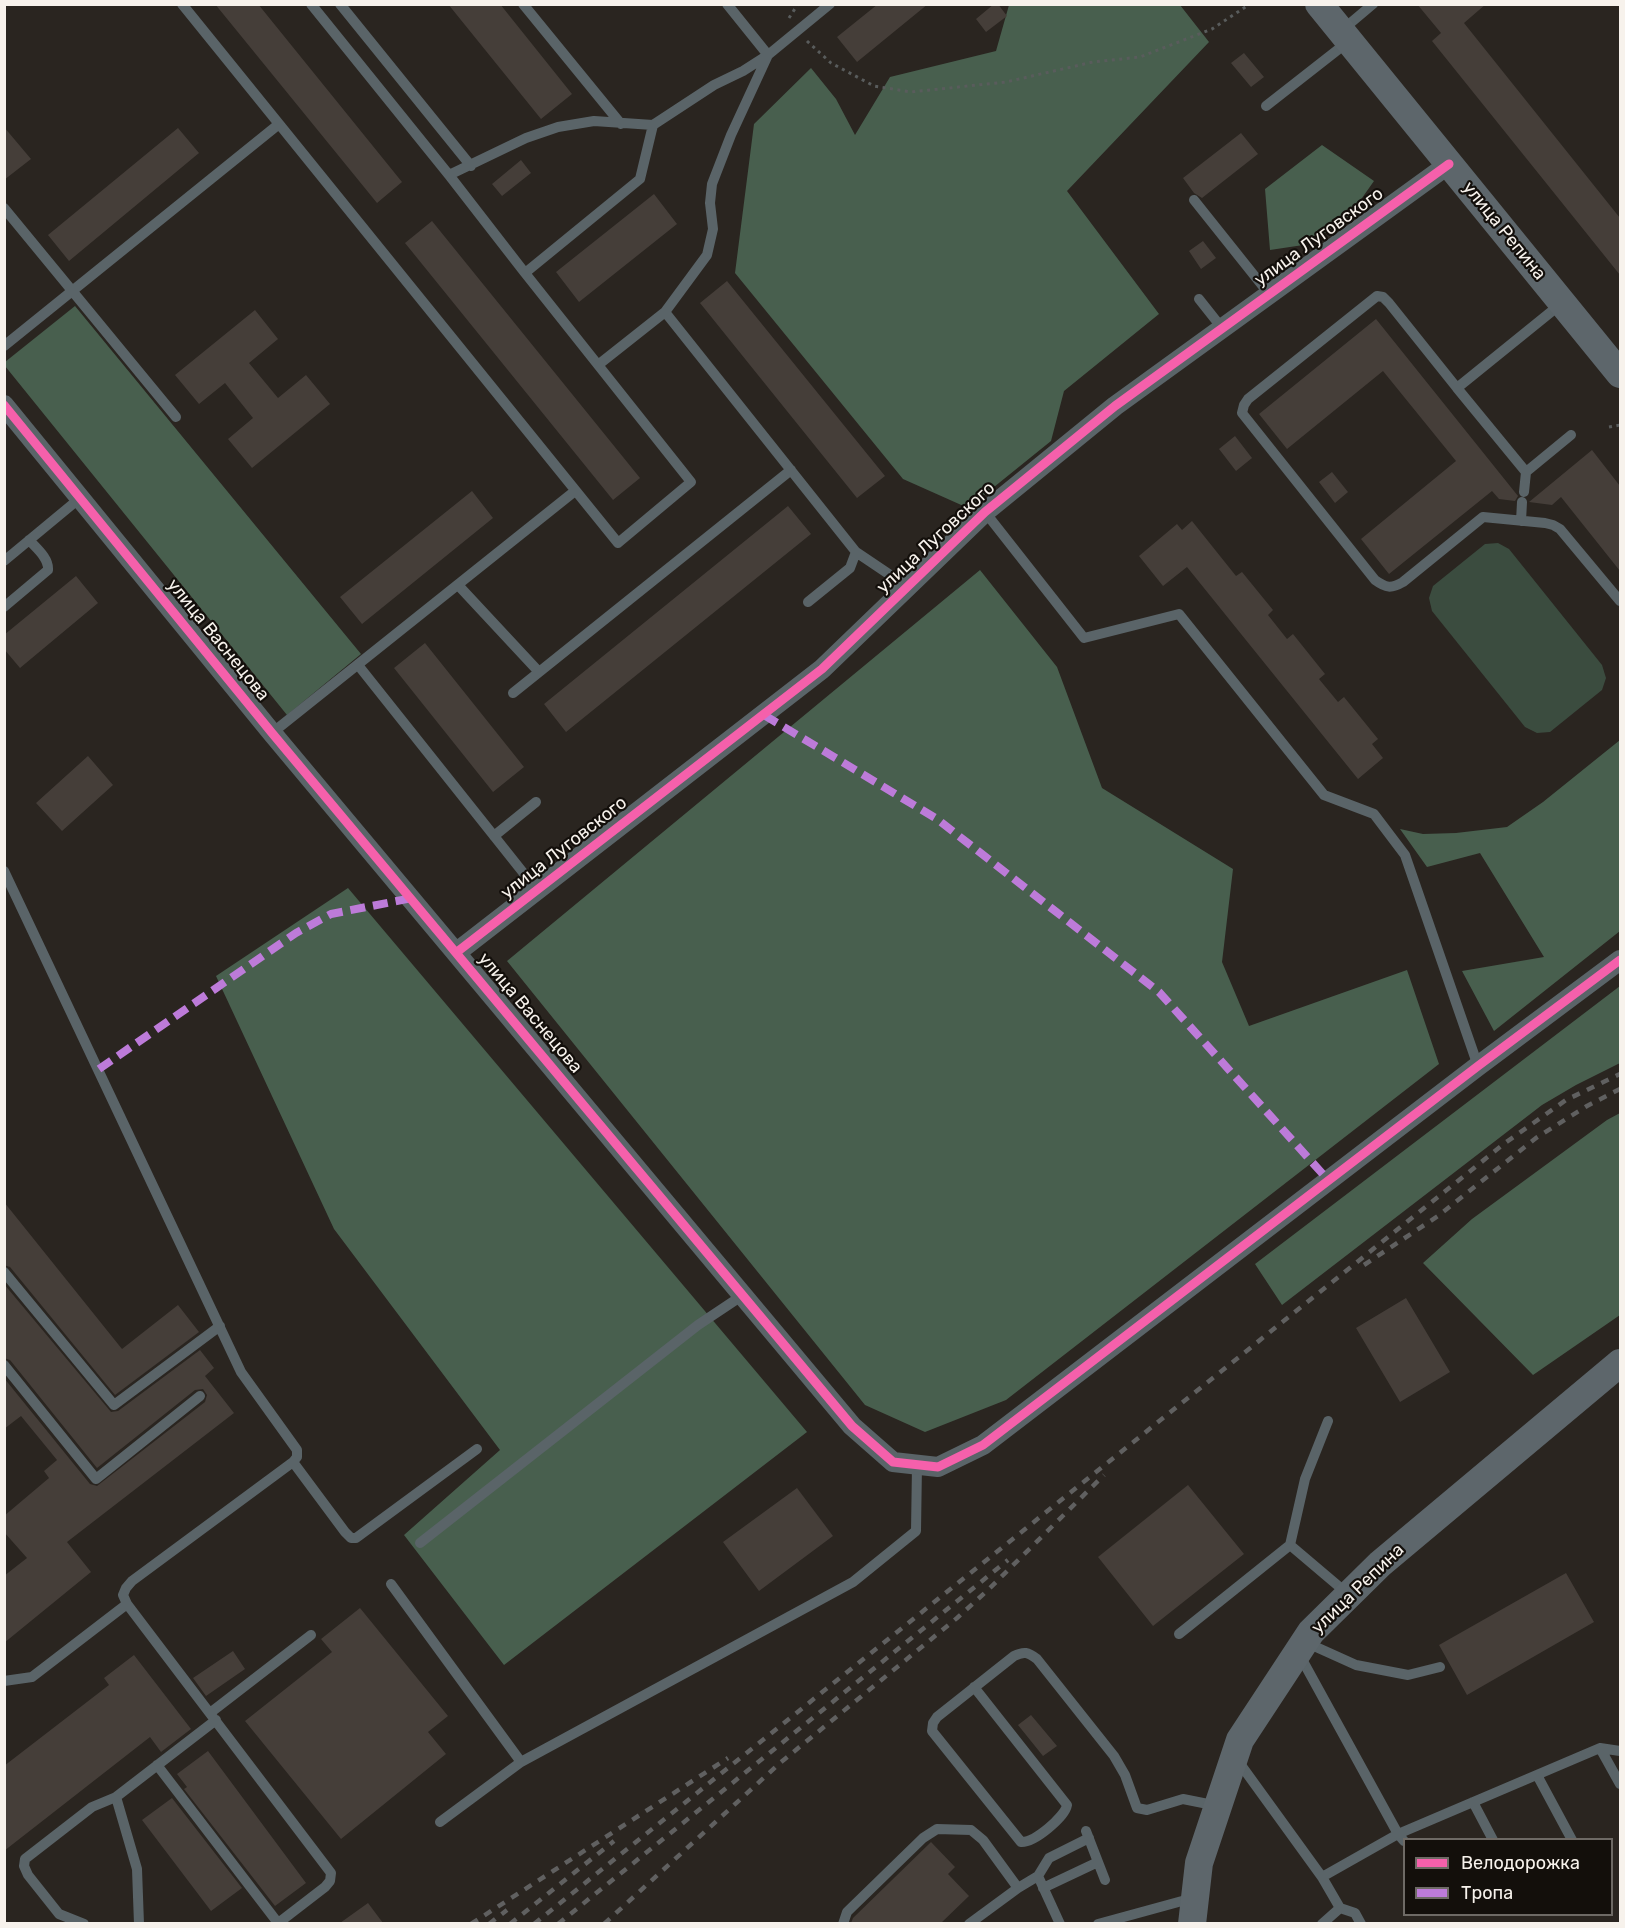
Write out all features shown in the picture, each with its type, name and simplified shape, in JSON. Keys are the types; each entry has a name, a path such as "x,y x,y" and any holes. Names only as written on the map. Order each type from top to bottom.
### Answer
{"street":[{"name":"улица Репина","path":"1319,4 1620,374"},
{"name":"улица Луговского","path":"457,952 822,669 985,512 1115,406 1449,164"},
{"name":"улица Васнецова","path":"4,405 272,733 852,1426 893,1462 938,1467 983,1445 1478,1066"},
{"path":"1478,1066 1620,960"},
{"name":"улица Репина","path":"1194,1910 1199,1863 1240,1740 1311,1632 1380,1564 1620,1363"}],"lane":[{"path":"182,4 618,543 691,482 311,4"},
{"path":"340,4 471,166"},
{"path":"523,4 621,124"},
{"path":"727,4 768,55"},
{"path":"449,175 526,138 558,127 594,121 653,125 714,85 743,71 768,55 830,4"},
{"path":"1266,106 1345,36 1373,4"},
{"path":"598,365 665,312 707,255 713,229 710,203 712,184 731,135 768,55"},
{"path":"4,346 279,124"},
{"path":"525,273 640,179 653,125"},
{"path":"1194,200 1269,294"},
{"path":"4,208 176,417"},
{"path":"1526,472 1383,297 1377,296 1248,399 1242,412 1375,580 1385,587 1394,587 1403,582 1484,517 1553,525 1560,529 1620,601"},
{"path":"1200,298 1222,328"},
{"path":"1457,388 1562,303"},
{"path":"665,312 856,552 908,587"},
{"path":"1521,521 1526,472 1571,435"},
{"path":"513,693 791,470"},
{"path":"272,733 575,491"},
{"path":"4,561 80,498"},
{"path":"985,512 1084,638 1179,614 1324,795 1374,814 1405,855 1478,1066"},
{"path":"4,607 48,570 49,565 46,560 29,540"},
{"path":"807,602 850,568 856,552"},
{"path":"458,585 539,672"},
{"path":"358,665 537,890"},
{"path":"495,836 536,802"},
{"path":"4,871 241,1372 297,1450 297,1457 293,1462 132,1581 123,1595 127,1604 331,1873 330,1881 277,1923 157,1765"},
{"path":"4,1272 114,1405 219,1326"},
{"path":"420,1544 698,1325 743,1295"},
{"path":"4,1365 96,1479 200,1396"},
{"path":"1179,1634 1290,1545 1305,1479 1328,1421"},
{"path":"293,1462 345,1532 351,1538 356,1538 477,1449"},
{"path":"440,1822 521,1761 853,1582 916,1531 917,1465"},
{"path":"1290,1545 1349,1595"},
{"path":"392,1584 521,1761"},
{"path":"4,1681 32,1677 127,1604"},
{"path":"84,1923 59,1914 28,1875 24,1866 25,1859 92,1807 116,1797 157,1765 312,1635"},
{"path":"1301,1647 1356,1665 1408,1675 1440,1667"},
{"path":"1301,1647 1401,1838"},
{"path":"974,1688 1066,1804 1062,1816 1027,1843 1021,1842 932,1731 937,1717 1014,1656 1022,1652 1029,1653 1037,1659 1114,1756 1125,1775 1137,1808 1146,1810 1183,1799 1218,1806"},
{"path":"1322,1877 1473,1802 1600,1748 1620,1751"},
{"path":"1600,1748 1620,1784"},
{"path":"1234,1757 1322,1877 1340,1908 1355,1913 1361,1923"},
{"path":"1537,1775 1571,1838"},
{"path":"116,1797 137,1869 140,1923"},
{"path":"1473,1802 1492,1838"},
{"path":"843,1923 847,1912 924,1838 937,1829 964,1829 977,1834 1018,1888"},
{"path":"969,1923 1038,1876 1049,1858 1087,1834 1105,1880"},
{"path":"1043,1888 1098,1862"},
{"path":"1038,1876 1060,1923"},
{"path":"1322,1923 1340,1908"},
{"path":"1098,1923 1194,1910"}],"path":[{"path":"797,31 831,63 874,86 911,92 1006,82 1093,62 1140,57 1212,29 1250,4"},
{"path":"1609,427 1620,425"}],"green space":[{"path":"1009,5 1180,5 1209,42 1067,191 1159,314 1064,391 1051,441 968,508 903,479 735,273 754,124 811,68 836,99 855,135 890,77 996,51"},
{"path":"1322,145 1374,181 1350,215 1310,244 1270,250 1265,189"},
{"path":"75,306 361,654 287,715 5,366 5,362"},
{"path":"1498,543 1509,549 1602,665 1606,678 1602,690 1550,732 1537,733 1525,727 1432,611 1429,598 1433,586 1485,544"},
{"path":"980,570 1057,667 1102,788 1233,869 1222,962 1249,1026 1407,970 1439,1064 1006,1400 925,1432 865,1405 507,961"},
{"path":"1620,740 1620,931 1494,1031 1462,971 1544,957 1480,853 1427,867 1400,829 1423,834 1507,827 1543,802"},
{"path":"348,888 807,1432 504,1665 404,1535 500,1450 334,1229 216,976"},
{"path":"1620,986 1620,1063 1542,1105 1282,1305 1255,1264"},
{"path":"1620,1113 1620,1315 1533,1375 1423,1263 1472,1219 1607,1120"}],"building":[{"path":"215,4 258,4 402,182 377,203"},
{"path":"448,4 500,4 572,94 541,119"},
{"path":"878,4 928,4 857,62 837,37"},
{"path":"994,4 998,4 1007,16 986,32 976,19"},
{"path":"1417,4 1486,4 1464,23 1620,218 1620,275 1432,41 1441,33"},
{"path":"1244,53 1264,77 1251,87 1231,63"},
{"path":"4,127 31,159 4,180"},
{"path":"178,128 199,153 69,261 48,235"},
{"path":"1241,133 1258,154 1202,198 1194,193 1183,178"},
{"path":"521,160 531,173 502,196 492,184"},
{"path":"654,194 677,224 579,302 556,272"},
{"path":"432,221 640,478 613,500 405,243"},
{"path":"1203,241 1216,258 1201,269 1189,251"},
{"path":"727,281 885,476 857,498 700,303"},
{"path":"255,310 278,339 249,363 278,398 306,375 330,404 252,468 228,439 253,418 225,383 199,404 175,375"},
{"path":"1376,319 1518,496 1515,501 1499,499 1492,491 1389,574 1361,539 1456,461 1383,371 1287,449 1259,414"},
{"path":"1235,436 1252,458 1236,471 1219,449"},
{"path":"1592,450 1620,486 1620,571 1561,497 1552,505 1529,502"},
{"path":"1332,472 1348,492 1335,503 1319,482"},
{"path":"472,491 493,518 362,624 340,597"},
{"path":"788,506 811,534 566,732 544,704"},
{"path":"1192,521 1236,576 1242,572 1273,610 1268,615 1287,639 1293,634 1325,674 1319,679 1338,702 1344,697 1378,739 1372,744 1383,758 1358,779 1187,567 1163,586 1139,556 1177,524 1182,530"},
{"path":"76,576 98,603 20,668 4,649 4,635"},
{"path":"425,643 524,767 493,792 394,668"},
{"path":"88,756 113,785 62,831 36,803"},
{"path":"4,1202 122,1349 178,1305 199,1332 115,1395 10,1267 4,1265"},
{"path":"4,1284 111,1412 118,1411 200,1350 214,1368 205,1376 234,1413 67,1542 91,1572 4,1643 4,1576 27,1558 4,1532 4,1516 49,1478 44,1471 57,1460 21,1416 4,1429 4,1378 90,1484 97,1486 205,1402 207,1395 203,1389 195,1390 97,1468 10,1360 4,1358"},
{"path":"1406,1298 1450,1372 1400,1402 1356,1328"},
{"path":"1188,1485 1244,1554 1153,1626 1098,1557"},
{"path":"797,1488 833,1536 759,1591 723,1542"},
{"path":"1566,1573 1594,1622 1467,1695 1439,1645"},
{"path":"360,1608 448,1716 428,1732 446,1754 341,1839 245,1721 332,1652 321,1639"},
{"path":"233,1651 245,1669 206,1696 193,1678"},
{"path":"134,1655 191,1729 161,1752 150,1737 4,1851 4,1766 109,1685 104,1678"},
{"path":"1031,1715 1057,1746 1043,1756 1018,1725"},
{"path":"208,1751 306,1883 275,1906 184,1789 187,1787 177,1774"},
{"path":"172,1798 242,1888 211,1911 142,1820"},
{"path":"931,1842 955,1867 948,1874 969,1896 941,1923 851,1923 853,1918"},
{"path":"368,1903 383,1923 340,1923"}],"railway":[{"path":"534,1924 1505,1143 1566,1100 1620,1074"},
{"path":"1364,1265 1438,1216 1536,1138 1587,1106 1620,1089"},
{"path":"604,1924 780,1763 957,1618 1104,1475"},
{"path":"558,1924 1008,1560"},
{"path":"471,1924 728,1758"},
{"path":"510,1924 614,1841"},
{"path":"489,1924 507,1910"}],"marked path":[{"path":"764,715 937,819 1159,992 1329,1181"},
{"path":"99,1069 296,933 331,914 412,898"}],"cycle path":[{"path":"457,952 822,669 985,512 1115,406 1449,164"},
{"path":"4,405 272,733 852,1426 893,1462 938,1467 983,1445 1620,960"}]}
